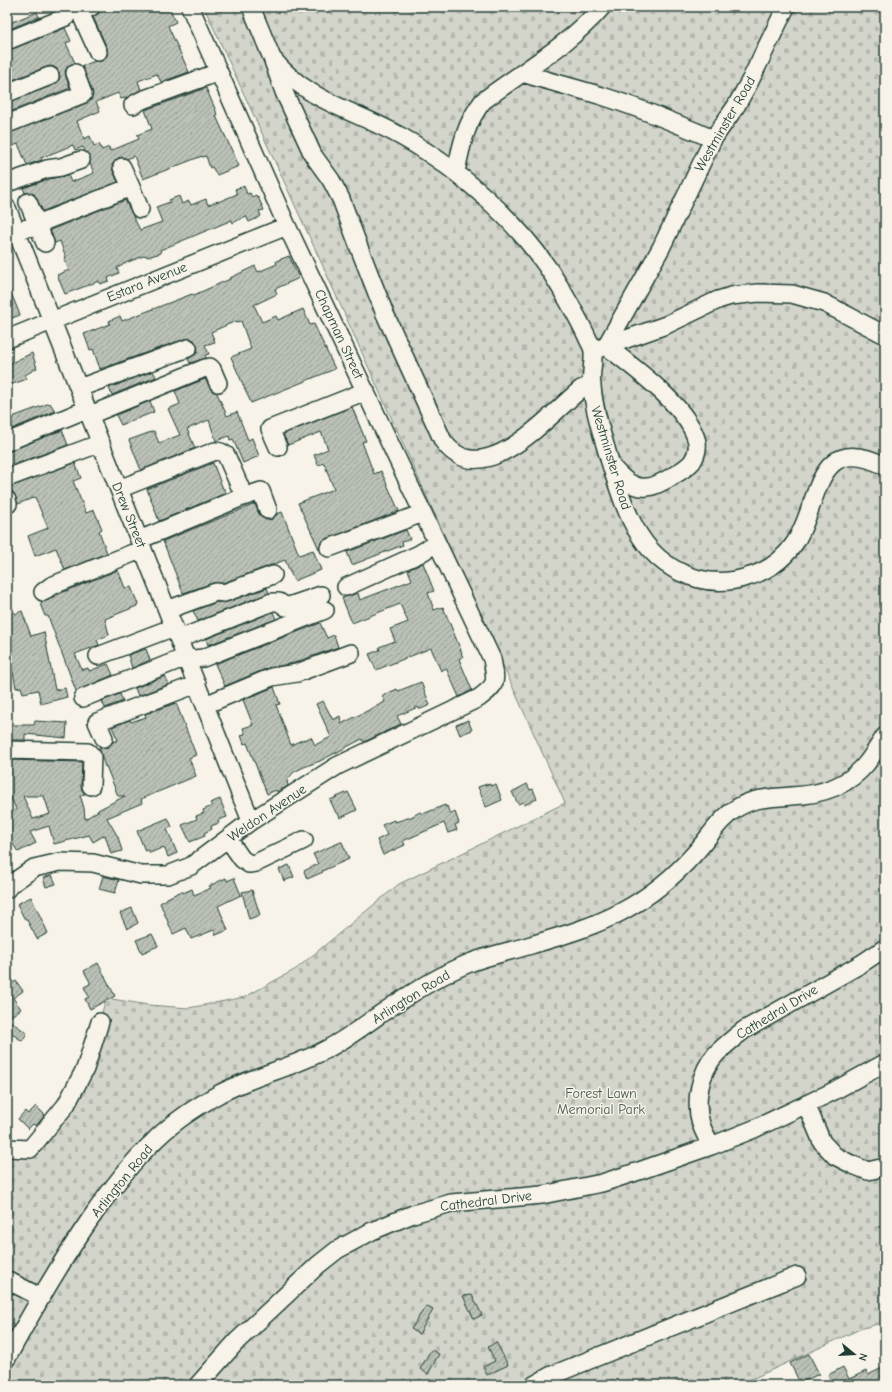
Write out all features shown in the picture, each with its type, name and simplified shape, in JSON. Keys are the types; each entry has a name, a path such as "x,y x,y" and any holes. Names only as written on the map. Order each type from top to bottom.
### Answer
{"street":[{"path":"91,7 82,13 98,52"},
{"name":"Chapman Street","path":"190,7 288,226 492,659"},
{"path":"251,7 284,92 313,155 331,180 341,198 385,314 447,447 457,456 470,460 482,460 496,455 527,436 581,389 591,385"},
{"path":"456,172 462,140 475,110 483,101 561,46 583,27 602,7"},
{"name":"Westminster Road","path":"786,7 750,81 736,106 713,139 661,248 600,348 591,385 601,432 619,492 638,535 659,559 682,573 702,579 720,581 744,578 759,573 775,564 782,558 794,544 804,524 824,474 829,466 841,458 861,457 885,466"},
{"path":"7,41 66,17"},
{"path":"272,58 288,76 318,97 394,132 456,172 497,209 534,250 559,285 583,328 600,348 642,374 670,400 688,423 695,436 697,448 695,458 688,466 648,487 629,483 612,467"},
{"path":"133,105 142,100 219,72"},
{"path":"7,124 83,94 75,73"},
{"path":"522,73 634,107 665,118 713,139"},
{"path":"7,93 50,76"},
{"path":"7,183 47,169 61,167 81,160"},
{"path":"122,167 140,209"},
{"path":"17,232 131,187"},
{"path":"28,202 45,244"},
{"name":"Drew Street","path":"7,208 252,821"},
{"name":"Estara Avenue","path":"7,339 288,226"},
{"path":"600,348 666,325 718,300 731,296 758,293 792,294 824,303 885,335"},
{"path":"79,388 188,348"},
{"path":"7,442 89,412 103,411 206,368 210,367 212,369 218,383"},
{"path":"278,447 270,429 366,392"},
{"path":"7,478 101,444"},
{"path":"119,490 215,451 226,455 240,487"},
{"path":"43,592 51,586 212,510 261,491 268,510"},
{"path":"329,548 423,513"},
{"path":"346,587 419,554 437,543"},
{"path":"167,610 216,592 224,593 273,575"},
{"path":"83,698 186,657 194,659 203,658 323,602 286,607 279,602 272,602 177,633 98,656"},
{"path":"205,705 272,677 297,672 351,653"},
{"name":"Weldon Avenue","path":"7,889 11,884 34,868 60,862 93,863 142,875 168,875 191,866 252,821 338,766 479,698 490,690 496,680 492,659"},
{"path":"104,738 97,722 197,684"},
{"name":"Arlington Road","path":"7,1358 40,1297 104,1200 133,1162 152,1142 193,1110 241,1083 297,1064 325,1051 381,1013 445,974 474,961 595,924 620,912 656,890 670,879 697,851 726,816 735,809 746,803 757,800 772,797 810,794 826,791 838,786 851,778 865,766 885,736"},
{"path":"7,750 88,752 92,756 91,786"},
{"path":"228,839 242,859 249,864 256,863 304,840"},
{"name":"Cathedral Drive","path":"711,1146 701,1124 698,1096 703,1077 715,1054 744,1030 861,964 885,948"},
{"path":"7,1148 30,1149 66,1105 85,1069 100,1022"},
{"name":"Cathedral Drive","path":"198,1385 237,1341 318,1265 337,1250 372,1231 413,1214 451,1203 542,1195 602,1183 711,1146 754,1129 806,1104 885,1062"},
{"path":"806,1104 822,1142 835,1156 868,1171 885,1166"},
{"path":"534,1385 550,1376 797,1276"},
{"path":"7,1280 40,1297"}],"green space":[{"name":"Forest Lawn Memorial Park","path":"204,7 885,7 885,1322 860,1329 739,1385 7,1385 7,1154 45,1134 91,1053 106,998 148,1005 189,1008 245,997 296,969 399,884 565,803 326,273"}],"building":[{"path":"101,7 169,7 176,22 168,26 189,72 161,82 157,74 138,81 141,90 128,97 121,99 118,93 96,102 100,111 77,121 84,139 90,136 94,146 99,144 102,150 109,147 110,151 139,139 137,135 152,129 145,110 206,88 216,111 216,116 239,166 217,175 212,167 210,168 206,156 202,156 143,179 134,156 127,159 123,157 118,158 112,165 118,182 43,211 34,194 30,192 25,193 23,188 49,179 68,175 71,182 94,173 90,164 90,156 83,147 75,150 73,145 41,158 42,160 27,165 18,144 10,147 7,141 7,134 87,103 91,100 93,95 92,90 82,66 95,61 102,61 107,56 107,48 93,17 99,13"},
{"path":"37,12 39,17 7,30 7,24"},
{"path":"65,28 71,41 66,43 75,63 68,66 65,71 70,88 7,113 7,103 54,85 58,82 60,77 56,68 51,66 7,82 7,51"},
{"path":"244,186 247,194 250,193 252,197 256,195 257,198 258,197 264,210 259,211 261,216 258,218 249,222 246,216 233,223 232,220 160,250 161,253 147,257 146,255 123,264 117,268 119,273 108,278 109,281 100,284 99,281 65,294 57,275 69,270 64,259 66,258 60,241 55,243 50,230 125,200 140,230 162,222 156,207 170,202 169,200 179,196 182,204 189,201 191,205 206,199 208,205 237,194 235,189"},
{"path":"289,256 299,278 275,289 277,294 254,305 262,322 276,316 278,320 303,309 310,325 314,324 335,369 251,403 231,357 251,349 241,321 236,321 211,332 215,342 205,345 209,354 205,355 206,358 190,363 188,359 196,354 198,350 194,340 190,338 100,369 93,349 90,350 84,334 110,324 109,321 120,316 122,321 192,294 194,295 255,266 258,272 277,264 276,261"},
{"path":"7,283 20,315 7,320"},
{"path":"32,353 37,368 25,375 27,379 7,386 7,365"},
{"path":"153,371 156,377 112,395 109,388"},
{"path":"205,379 212,391 217,393 227,416 237,412 248,440 252,438 259,456 243,463 233,439 230,440 229,436 216,441 209,420 187,429 195,448 141,470 129,440 154,431 159,443 180,435 168,409 180,404 175,391"},
{"path":"150,401 154,412 121,425 116,415"},
{"path":"50,403 55,411 7,431 7,419"},
{"path":"352,407 366,441 362,442 374,474 381,471 399,511 326,539 321,542 319,549 298,503 334,489 324,463 318,465 314,455 328,449 321,432 288,445 283,434"},
{"path":"62,430 68,445 7,467 7,452"},
{"path":"75,463 81,478 73,481 86,513 94,510 102,529 99,531 107,553 65,570 56,548 35,556 28,536 48,528 35,497 18,504 14,493 7,488"},
{"path":"213,463 226,493 159,521 147,489"},
{"path":"255,504 261,517 266,520 272,519 277,514 282,512 299,555 313,550 321,570 294,581 285,560 223,583 213,583 183,593 163,541"},
{"path":"406,530 410,539 402,542 403,545 352,565 347,552"},
{"path":"423,563 434,591 428,593 434,610 443,607 462,653 463,657 459,659 472,690 459,697 446,668 441,671 431,648 376,670 369,654 380,650 379,647 395,641 390,629 408,622 400,604 352,623 342,598 358,593 360,600 412,580 408,570"},
{"path":"118,570 125,588 131,587 138,604 137,606 105,619 109,635 97,640 99,645 75,654 82,670 88,668 89,671 108,664 113,675 76,691 48,616 45,616 40,604 42,603 41,602 49,600 56,595"},
{"path":"267,588 269,593 198,621 193,611 217,602 227,602"},
{"path":"7,596 15,614 22,611 31,636 44,632 55,690 65,688 67,697 41,704 38,690 23,693 21,687 16,688 13,672 7,671"},
{"path":"273,612 276,619 208,645 206,639"},
{"path":"320,623 327,638 334,635 338,647 294,663 268,668 225,686 215,664"},
{"path":"146,649 150,660 132,668 128,655"},
{"path":"165,676 169,684 138,696 135,688"},
{"path":"421,682 430,705 421,709 418,707 397,716 401,724 364,742 362,739 320,761 294,772 287,780 288,786 277,792 276,790 267,794 247,743 244,744 241,735 245,734 243,728 253,725 243,700 274,687 280,704 276,705 291,745 311,737 315,745 331,737 316,704 323,701 333,720 340,716 341,724 385,702 382,696 397,689 398,691"},
{"path":"120,694 123,701 105,708 102,701"},
{"path":"176,703 196,755 189,758 196,776 141,799 142,803 107,818 118,837 122,851 111,854 105,835 93,842 89,835 54,844 49,826 30,832 36,843 18,852 13,844 7,849 7,816 16,809 10,796 7,796 7,760 82,762 81,786 85,794 80,795 84,808 85,819 98,810 125,796 118,796 106,766 105,767 99,747 108,747 113,742 118,740 112,727 130,720 131,722 146,717 145,714","holes":["23,796 44,796 50,814 33,819"]},
{"path":"468,720 472,730 460,735 456,725"},
{"path":"35,721 67,723 66,738 25,734 25,740 7,740 7,725 34,725"},
{"path":"490,784 490,786 496,784 502,800 486,807 478,787"},
{"path":"527,784 530,790 533,789 537,799 524,805 523,802 518,804 512,792"},
{"path":"348,792 357,810 340,818 330,800"},
{"path":"220,799 227,817 218,820 219,823 211,826 212,829 204,833 205,836 190,842 182,825 197,819 196,816 204,813 203,810 212,806 210,803"},
{"path":"445,805 445,807 447,806 450,814 455,812 459,823 455,825 457,830 448,833 444,823 403,841 405,845 383,855 377,840 387,835 382,825 394,820 395,822 411,817 420,812 423,814"},
{"path":"168,818 172,827 167,829 177,853 168,857 164,847 150,853 149,850 145,851 137,831"},
{"path":"341,842 349,859 307,879 304,871 318,864 313,854"},
{"path":"289,865 294,877 284,881 279,869"},
{"path":"52,875 56,884 46,887 43,878"},
{"path":"103,876 119,880 115,893 99,889"},
{"path":"226,878 227,881 234,878 241,895 218,906 228,930 216,935 214,930 191,939 186,928 173,934 160,903 182,891 183,893 192,889 194,895 211,888 209,886"},
{"path":"252,890 260,915 249,919 242,892"},
{"path":"31,897 48,933 37,939 17,904"},
{"path":"132,908 138,923 127,929 120,913"},
{"path":"152,934 158,946 142,953 136,940"},
{"path":"98,963 115,996 90,1009 85,999 89,997 84,987 90,984 90,982 84,971"},
{"path":"16,981 23,991 13,998 21,1009 7,1019 7,987"},
{"path":"7,1019 27,1033 22,1041 7,1030"},
{"path":"36,1106 45,1115 36,1126 33,1124 28,1129 18,1119 25,1111 28,1114"},
{"path":"472,1295 482,1315 474,1319 463,1296"},
{"path":"426,1306 433,1310 419,1334 411,1329"},
{"path":"496,1342 508,1365 487,1375 483,1367 495,1361 488,1347"},
{"path":"431,1350 439,1354 428,1374 420,1369"},
{"path":"809,1354 819,1374 800,1383 790,1363"},
{"path":"843,1367 849,1379 866,1371 868,1375 882,1368 885,1374 885,1385 833,1385 828,1375"}]}
